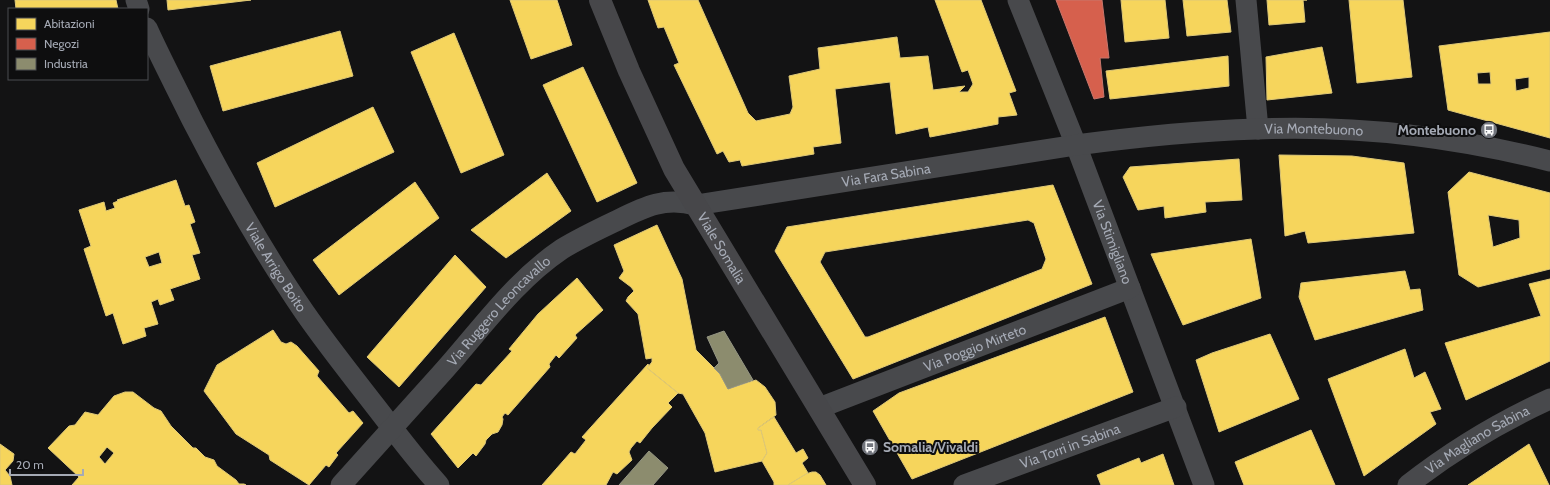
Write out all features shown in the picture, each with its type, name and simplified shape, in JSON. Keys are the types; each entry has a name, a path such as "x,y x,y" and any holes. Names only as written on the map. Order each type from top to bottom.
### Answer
{"main road":[{"name":"Viale Somalia","path":"600,0 629,71 674,169 866,485"}],"street":[{"name":"Via Stimigliano","path":"1018,0 1076,145 1176,407 1204,485"},
{"path":"1246,0 1258,129"},
{"name":"Viale Arrigo Boito","path":"148,30 211,157 256,236 309,318 345,368 391,428 439,485"},
{"name":"Via Montebuono","path":"1076,145 1173,134 1258,129 1336,130 1437,138 1508,150 1550,161"},
{"name":"Via Fara Sabina","path":"696,205 1076,145"},
{"name":"Via Ruggero Leoncavallo","path":"341,485 458,355 510,294 525,279 562,249 580,238 657,204 675,201 696,205"},
{"name":"Via Poggio Mirteto","path":"819,408 1130,288"},
{"name":"Via Magliano Sabina","path":"1408,485 1476,437 1550,399"},
{"name":"Via Torri in Sabina","path":"964,485 1176,407"}],"building: Abitazioni":[{"path":"15,0 116,0 118,8 16,8"},
{"path":"167,0 251,0 168,10"},
{"path":"510,0 557,0 572,45 531,59"},
{"path":"648,0 698,0 748,113 756,121 790,114 793,107 789,76 820,69 818,48 897,37 900,58 928,56 933,90 965,86 959,92 968,92 973,84 968,70 962,72 935,0 981,0 1016,91 1009,93 1017,115 998,117 998,124 930,137 928,127 896,134 890,82 835,89 841,143 813,147 814,154 742,166 740,160 729,162 723,151 717,154 674,65 679,63 664,27 658,28"},
{"path":"1121,0 1165,0 1169,38 1125,42"},
{"path":"1183,0 1227,0 1231,32 1187,36"},
{"path":"1267,0 1303,0 1305,22 1269,25"},
{"path":"1349,0 1403,0 1412,77 1357,83"},
{"path":"340,31 353,76 223,111 210,66"},
{"path":"1550,32 1550,138 1448,110 1439,46","holes":["1490,72 1491,84 1478,84 1477,73","1529,77 1529,88 1516,91 1515,79"]},
{"path":"454,33 504,155 461,173 411,52"},
{"path":"1322,47 1332,93 1267,100 1266,57"},
{"path":"1228,56 1229,86 1110,99 1106,71"},
{"path":"583,67 637,183 597,202 543,85"},
{"path":"373,107 394,152 275,207 257,163"},
{"path":"1279,155 1352,156 1404,163 1414,233 1308,243 1305,231 1285,236"},
{"path":"1239,159 1242,200 1205,202 1206,212 1165,218 1164,206 1138,210 1123,177 1130,167"},
{"path":"1469,172 1550,193 1550,269 1478,287 1459,275 1448,192","holes":["1488,215 1519,220 1520,238 1493,247"]},
{"path":"547,173 571,211 506,258 471,230"},
{"path":"176,180 185,206 189,205 195,222 190,224 200,253 192,255 200,279 170,289 174,300 160,305 158,299 151,302 158,324 144,328 146,336 123,344 113,313 106,316 84,249 91,246 79,210 104,202 106,211 115,208 113,203 118,201 117,200","holes":["159,252 162,263 149,267 145,257"]},
{"path":"415,182 439,218 339,295 313,260"},
{"path":"1053,185 1092,284 853,379 775,251 787,227","holes":["1028,220 1034,223 1046,259 1042,269 868,337 865,337 820,262 825,252"]},
{"path":"657,225 682,279 696,350 720,374 728,389 756,380 765,387 775,402 776,415 758,428 758,430 761,430 767,453 762,461 715,472 705,433 683,394 678,393 647,368 652,362 652,358 646,359 638,314 626,301 634,291 619,278 624,271 614,245"},
{"path":"1251,239 1261,298 1183,325 1151,254"},
{"path":"455,255 486,287 399,387 367,357"},
{"path":"1405,271 1410,290 1420,289 1423,310 1315,340 1299,297 1301,283"},
{"path":"577,278 603,310 575,335 577,338 559,358 556,355 549,364 550,367 508,415 505,413 502,417 502,425 498,432 492,434 486,440 485,444 476,456 473,453 458,468 431,434 476,384 481,385 512,351 509,349 538,314"},
{"path":"1550,279 1550,361 1466,400 1445,343 1541,316 1529,284"},
{"path":"1105,317 1133,392 912,479 873,411 899,393"},
{"path":"273,330 281,342 286,344 291,342 297,346 319,371 317,376 349,413 353,411 363,423 336,453 338,455 329,467 326,465 309,485 270,460 269,455 236,434 204,391 217,365"},
{"path":"1270,334 1299,399 1219,432 1196,360 1212,353"},
{"path":"1405,349 1414,378 1425,372 1441,409 1430,412 1436,424 1364,476 1328,379"},
{"path":"648,364 649,366 647,368 678,393 668,403 672,407 640,443 637,441 631,448 629,452 632,460 617,474 613,472 606,485 542,485 571,452 575,454 586,440 582,437"},
{"path":"125,392 133,392 154,408 161,411 171,426 193,448 196,448 205,457 214,460 217,466 239,484 246,485 72,485 79,477 48,448 69,426 75,425 85,412 98,415 114,396","holes":["107,447 114,453 105,464 99,457"]},
{"path":"774,417 796,453 803,449 808,458 802,463 808,473 788,485 774,485 774,482 762,461 767,453 761,430 758,430 758,428"},
{"path":"1311,430 1335,485 1244,485 1235,462"},
{"path":"0,444 14,454 13,461 5,470 10,476 12,485 0,485"},
{"path":"1529,444 1549,485 1468,485"},
{"path":"1163,454 1174,485 1101,485 1097,475 1139,458 1141,463"},
{"path":"816,472 820,475 826,485 788,485 806,474"}],"building: Negozi":[{"path":"1056,0 1102,0 1109,58 1100,58 1104,97 1094,99"}],"building: Industria":[{"path":"724,331 753,380 728,389 720,374 714,368 719,363 707,337"},
{"path":"649,451 668,468 653,485 619,485"}],"place":[{"name":"Montebuono","path":"1489,130"},
{"name":"Somalia/Vivaldi","path":"870,447"}]}
